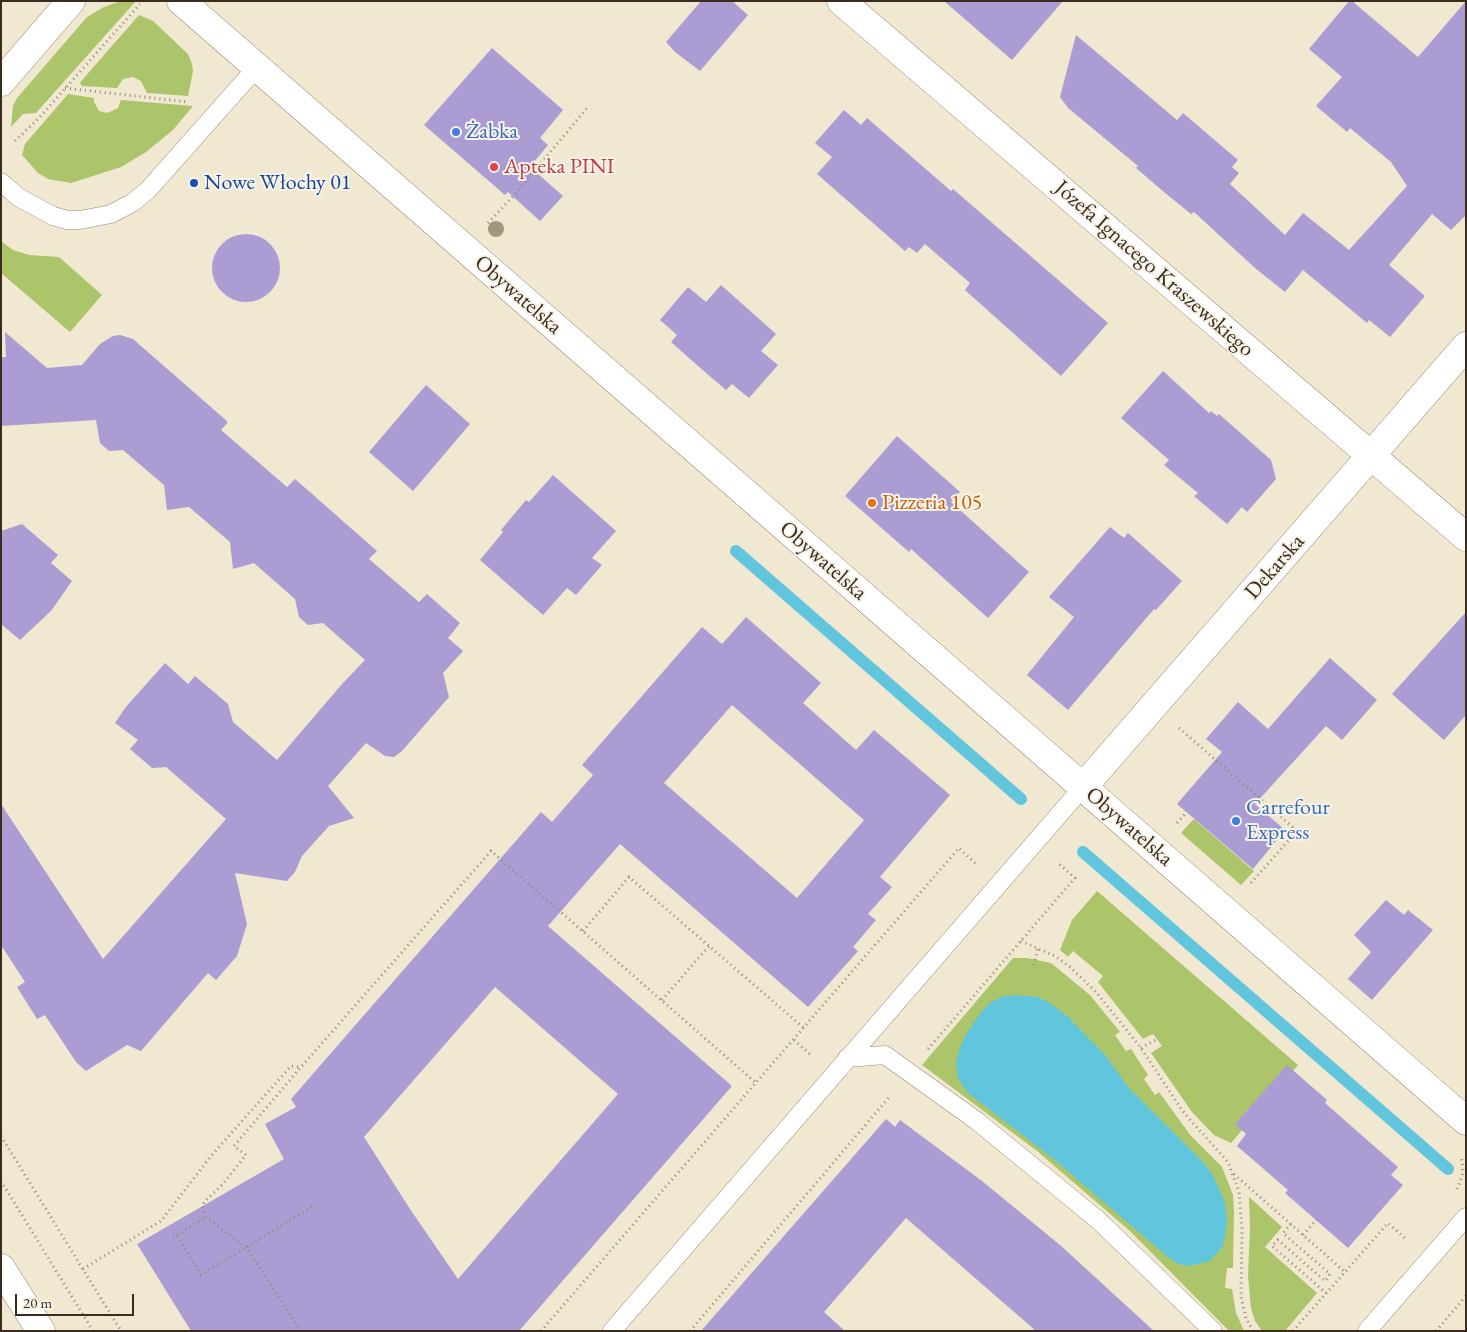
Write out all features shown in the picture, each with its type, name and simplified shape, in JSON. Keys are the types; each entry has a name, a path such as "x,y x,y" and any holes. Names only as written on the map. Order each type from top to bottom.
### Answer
{"street":[{"path":"1,82 71,1"},
{"name":"Obywatelska","path":"181,1 258,66 1466,1121"},
{"name":"Józefa Ignacego Kraszewskiego","path":"841,1 1466,537"},
{"name":"Dekarska","path":"1083,787 1466,346"},
{"path":"1,1268 41,1331"}],"lane":[{"path":"1,182 18,197 53,216 67,220 80,220 111,214 132,203 148,190 258,66"},
{"path":"612,1331 1083,787"},
{"path":"847,1058 885,1054 984,1127 1098,1220 1212,1331"},
{"path":"1367,1331 1466,1217"}],"path":[{"path":"15,141 40,117 140,4"},
{"path":"65,88 189,102"},
{"path":"486,225 517,192 587,108"},
{"path":"1173,722 1297,831 1248,886"},
{"path":"541,1331 959,848 980,867"},
{"path":"301,1331 246,1247 206,1217 202,1207 205,1201 222,1185 246,1156 234,1146 491,851 756,1083"},
{"path":"690,1331 883,1106 909,1071 1075,878 1056,861"},
{"path":"583,931 629,877 804,1028"},
{"path":"1021,942 1055,956 1084,979 1108,1004 1141,1048 1184,1114 1228,1162 1240,1192 1242,1210 1241,1297 1246,1318 1253,1331"},
{"path":"662,1000 709,946"},
{"path":"1034,965 1038,948"},
{"path":"1141,1048 1157,1038"},
{"path":"83,1269 161,1221 211,1156 291,1066 301,1067"},
{"path":"1,1136 121,1331"},
{"path":"1453,1194 1462,1177 1461,1156"},
{"path":"1234,1174 1345,1272"},
{"path":"1,1181 93,1331"},
{"path":"177,1236 201,1275 313,1206"},
{"path":"173,1238 206,1217"},
{"path":"1304,1236 1319,1217"},
{"path":"1294,1331 1388,1223 1407,1240"},
{"path":"1291,1224 1283,1233 1330,1274 1325,1281 1278,1240 1272,1246 1326,1294"},
{"path":"1436,1331 1466,1296"}],"green space":[{"path":"136,1 36,113 23,114 11,127 13,106 17,98 87,17 104,7 118,2"},
{"path":"139,15 153,21 188,54 193,71 188,96 147,93 141,81 133,77 123,79 117,88 82,86 80,83"},
{"path":"68,94 94,98 99,111 107,113 118,108 121,100 193,106 173,130 146,152 121,167 71,183 48,179 38,173 22,155 25,144"},
{"path":"1,241 13,250 29,255 59,257 102,295 70,332 1,273"},
{"path":"1194,819 1254,871 1241,885 1181,833"},
{"path":"1097,891 1298,1065 1231,1143 1214,1135 1192,1112 1151,1053 1162,1046 1153,1034 1143,1039 1098,982 1103,976 1073,951 1068,957 1060,950 1072,920"},
{"path":"1013,958 1027,958 1051,963 1090,995 1120,1032 1115,1035 1126,1051 1131,1049 1148,1075 1144,1079 1155,1095 1159,1092 1191,1136 1222,1167 1233,1195 1234,1211 1233,1268 1227,1268 1225,1288 1232,1289 1236,1313 1244,1331 1229,1331 1130,1231 1037,1151 922,1065"},
{"path":"1249,1197 1282,1227 1265,1247 1317,1293 1285,1331 1262,1331 1255,1321 1251,1308 1248,1276"}],"water":[{"path":"1015,995 1038,997 1050,1003 1067,1016 1105,1055 1128,1087 1202,1161 1213,1175 1224,1200 1227,1222 1223,1246 1210,1261 1189,1266 1178,1264 1056,1161 967,1092 958,1078 956,1063 960,1047 968,1031 990,1003 1001,997"}],"building":[{"path":"701,1 732,1 748,15 700,71 675,52 666,42"},
{"path":"944,1 1063,1 1012,60"},
{"path":"1349,1 1352,1 1418,57 1466,1 1466,215 1451,230 1432,214 1389,265 1425,296 1390,337 1369,320 1367,323 1303,270 1285,292 1255,268 1194,212 1191,214 1136,168 1138,166 1068,108 1060,97 1076,35 1177,120 1183,113 1238,160 1232,167 1239,173 1230,184 1285,235 1303,213 1349,250 1407,186 1391,162 1350,128 1347,132 1316,106 1342,77 1309,49"},
{"path":"492,48 563,110 540,138 548,145 530,167 563,196 540,221 508,192 505,195 424,125"},
{"path":"844,110 861,125 867,118 951,191 953,189 1108,323 1061,376 965,290 970,283 925,244 917,253 909,247 905,251 817,174 832,157 815,143"},
{"path":"239,234 253,234 265,239 275,249 280,261 280,275 275,287 265,297 253,302 239,302 227,297 217,287 212,275 212,261 217,249 227,239"},
{"path":"721,285 776,334 761,351 778,365 749,398 732,384 726,390 698,366 671,342 677,335 660,320 688,287 706,302"},
{"path":"5,332 47,368 82,365 100,344 113,336 120,335 133,339 228,422 221,430 287,487 295,479 377,551 369,559 419,602 427,594 460,623 448,638 463,651 443,673 449,697 402,751 394,757 385,756 366,743 328,786 354,818 329,826 302,856 295,872 287,881 235,873 247,924 237,956 216,980 208,973 141,1051 127,1045 86,1071 76,1062 45,1015 37,1019 17,987 25,982 1,945 1,804 103,959 226,819 166,767 152,768 130,749 138,740 115,723 125,708 165,663 188,684 195,676 228,704 233,722 277,760 365,660 323,623 308,625 299,617 295,599 254,563 233,569 230,542 189,507 167,510 164,485 123,450 109,451 100,443 96,420 1,426 1,357 6,357"},
{"path":"1163,371 1209,413 1211,411 1217,416 1219,414 1271,460 1276,479 1247,512 1242,507 1227,524 1194,496 1198,493 1164,465 1169,460 1121,418"},
{"path":"426,385 470,424 413,491 369,452"},
{"path":"897,436 960,492 951,502 1029,572 988,618 911,549 909,552 845,496"},
{"path":"553,475 616,531 592,558 602,565 576,595 567,588 543,615 480,560 503,532 501,530 526,500 529,502"},
{"path":"22,524 58,555 51,563 72,581 51,611 20,640 1,624 1,531"},
{"path":"1110,527 1124,538 1128,533 1182,581 1156,610 1154,609 1068,710 1027,675 1074,617 1049,597"},
{"path":"1466,612 1466,715 1444,740 1392,694"},
{"path":"746,617 821,683 803,703 856,750 874,730 950,795 880,877 892,887 868,914 876,920 853,947 858,951 808,1007 620,844 548,926 732,1086 519,1331 191,1331 137,1244 284,1159 265,1124 296,1107 291,1099 541,812 552,822 593,775 582,765 702,627 722,644","holes":["732,705 864,820 797,898 664,783","495,987 618,1094 458,1279 364,1137"]},
{"path":"1330,658 1377,700 1342,740 1326,726 1255,804 1285,830 1253,869 1177,804 1222,752 1206,739 1238,702 1268,729"},
{"path":"1386,900 1404,915 1408,910 1433,930 1372,1000 1348,979 1371,952 1354,935"},
{"path":"1287,1065 1327,1100 1325,1103 1398,1167 1391,1175 1403,1185 1348,1248 1285,1193 1288,1190 1237,1146 1246,1134 1235,1124"},
{"path":"886,1119 895,1127 900,1120 982,1181 1060,1245 1154,1331 1036,1331 906,1218 824,1312 845,1331 701,1331"}],"waterway":[{"path":"736,551 1021,799"},
{"path":"1083,852 1448,1169"}],"place":[{"name":"Żabka","path":"456,132"},
{"name":"Apteka PINI","path":"494,167"},
{"name":"Nowe Włochy 01","path":"194,183"},
{"name":"Pizzeria 105","path":"872,503"},
{"name":"Carrefour Express","path":"1236,821"}]}
